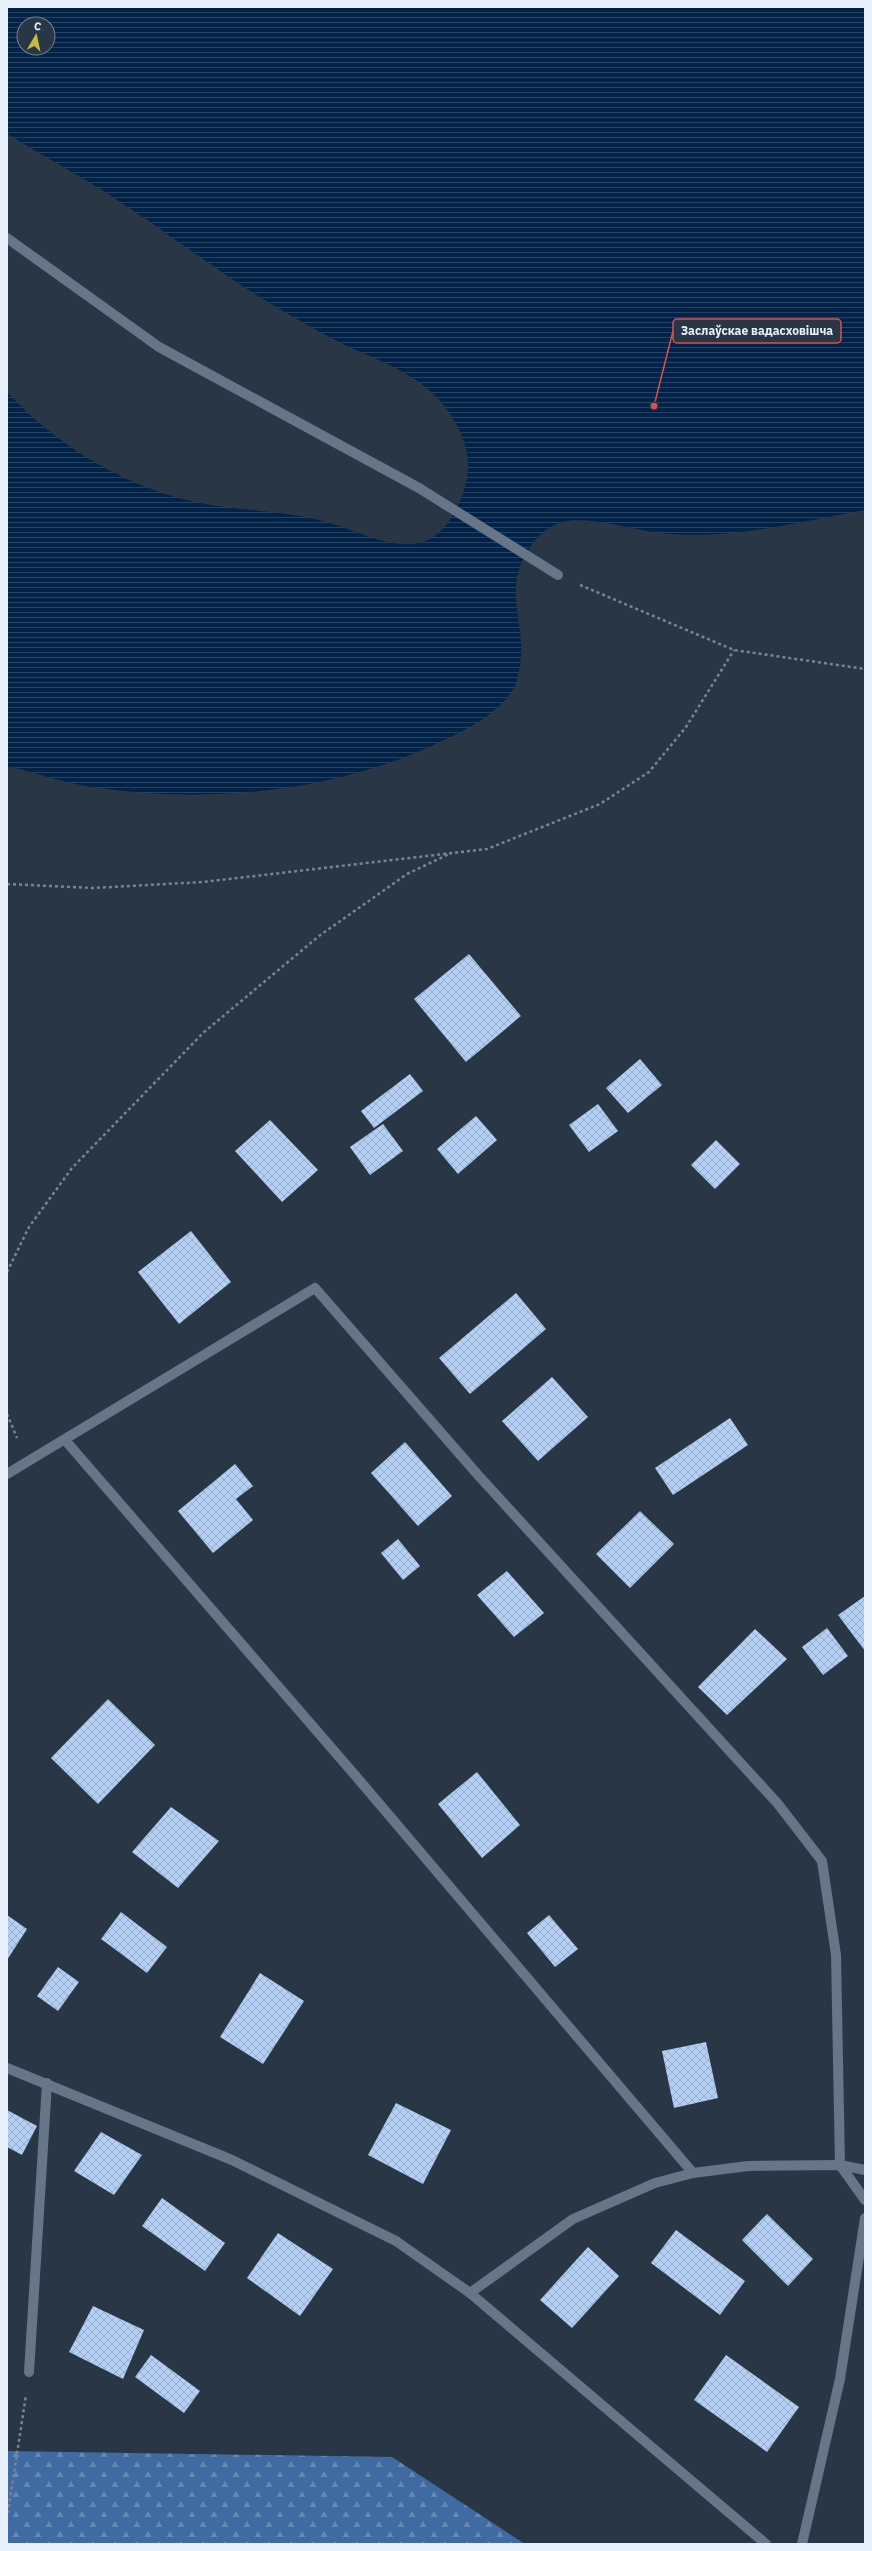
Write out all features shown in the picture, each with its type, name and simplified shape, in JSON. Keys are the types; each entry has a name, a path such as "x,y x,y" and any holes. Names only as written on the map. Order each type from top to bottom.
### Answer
{"street":[{"path":"7,238 158,347 419,488 558,575"},
{"path":"7,1474 315,1288 478,1475 778,1804 822,1861 836,1955 840,2165 865,2200"},
{"path":"65,1440 354,1774 693,2173"},
{"path":"7,2068 47,2083 232,2160 396,2242 470,2293 766,2544"},
{"path":"29,2372 47,2083"},
{"path":"470,2293 574,2219 655,2183 693,2173 748,2166 840,2165 865,2170"},
{"path":"802,2544 840,2379 865,2218"}],"path":[{"path":"558,575 734,650 865,669"},
{"path":"7,884 93,888 203,882 487,849 600,804 649,772 686,727 734,650"},
{"path":"7,1272 29,1227 72,1168 203,1033 318,936 407,874 452,852"},
{"path":"7,2519 29,2372"}],"green space":[{"path":"7,2451 392,2457 525,2544 7,2544"}],"shaded area":[{"path":"7,7 865,7 865,510 789,525 711,534 685,535 660,533 605,523 576,520 553,526 536,539 520,566 516,596 521,640 521,655 516,683 509,695 493,712 462,731 402,758 360,772 317,783 273,790 229,794 185,795 141,793 98,788 63,781 7,766 7,392 44,427 64,442 86,457 131,481 179,498 231,508 302,516 331,523 371,537 398,544 423,542 431,539 444,528 458,506 467,478 467,455 460,433 455,422 431,391 406,374 339,342 279,309 105,192 7,134"}],"building":[{"path":"469,954 521,1016 466,1062 414,999"},
{"path":"640,1059 662,1085 628,1113 606,1088"},
{"path":"410,1074 423,1091 374,1128 361,1111"},
{"path":"598,1104 618,1131 589,1152 569,1125"},
{"path":"476,1116 497,1140 458,1174 437,1149"},
{"path":"270,1120 318,1170 282,1202 235,1151"},
{"path":"383,1124 403,1151 370,1175 350,1147"},
{"path":"716,1140 740,1164 715,1189 691,1165"},
{"path":"191,1231 231,1282 179,1324 138,1272"},
{"path":"516,1293 546,1329 470,1394 439,1358"},
{"path":"552,1377 588,1417 538,1461 502,1421"},
{"path":"730,1418 748,1445 673,1495 655,1468"},
{"path":"405,1442 452,1496 418,1526 371,1473"},
{"path":"235,1464 253,1486 236,1499 253,1520 213,1553 178,1511"},
{"path":"640,1511 674,1544 630,1588 596,1554"},
{"path":"398,1539 420,1566 403,1580 381,1553"},
{"path":"507,1571 544,1613 514,1637 477,1595"},
{"path":"865,1596 865,1651 838,1615"},
{"path":"827,1628 848,1656 823,1675 802,1647"},
{"path":"755,1629 787,1659 727,1715 698,1687"},
{"path":"108,1699 155,1745 98,1804 51,1758"},
{"path":"477,1772 520,1825 482,1858 438,1804"},
{"path":"171,1807 219,1841 178,1888 132,1852"},
{"path":"121,1912 167,1947 147,1973 101,1939"},
{"path":"7,1915 27,1929 7,1960"},
{"path":"549,1915 578,1949 555,1967 527,1933"},
{"path":"58,1967 79,1982 58,2011 37,1996"},
{"path":"260,1973 304,2001 263,2064 220,2037"},
{"path":"706,2042 718,2098 674,2108 662,2051"},
{"path":"396,2103 451,2130 423,2184 368,2155"},
{"path":"7,2110 37,2126 22,2155 7,2147"},
{"path":"101,2132 142,2155 114,2195 74,2171"},
{"path":"162,2198 225,2243 205,2271 142,2226"},
{"path":"767,2214 813,2259 788,2286 742,2240"},
{"path":"676,2230 745,2281 720,2315 651,2263"},
{"path":"278,2233 333,2269 300,2316 247,2278"},
{"path":"588,2247 619,2276 572,2328 540,2300"},
{"path":"93,2306 144,2330 123,2379 69,2352"},
{"path":"151,2355 200,2391 184,2413 135,2377"},
{"path":"726,2355 799,2407 767,2452 694,2400"}],"place":[{"name":"Заслаўскае вадасховішча","path":"654,406"}]}
